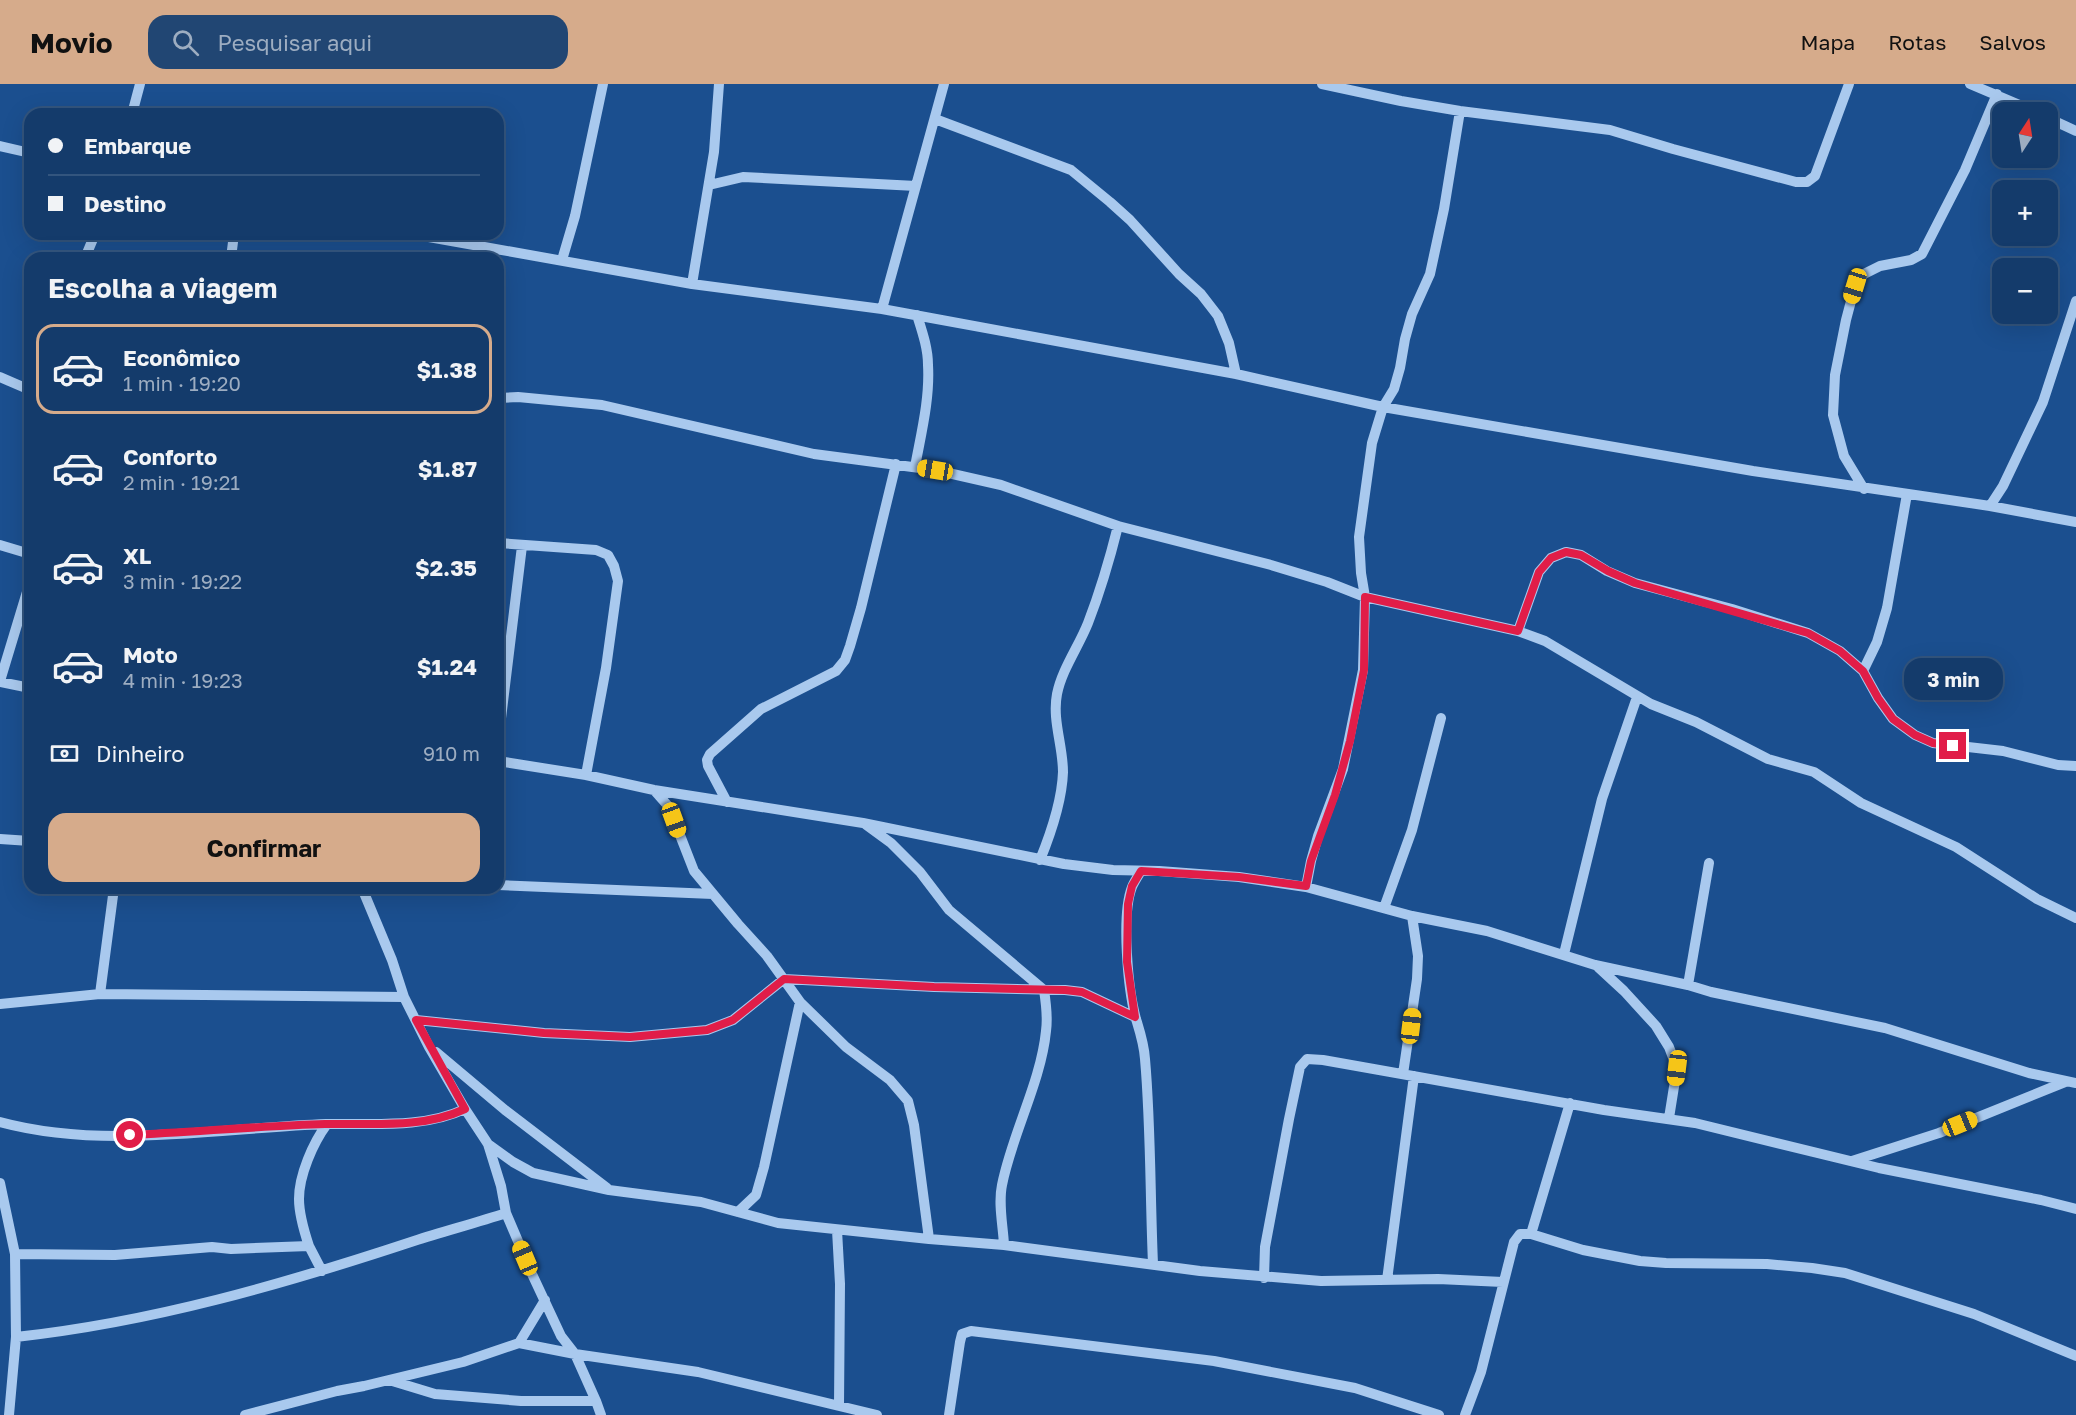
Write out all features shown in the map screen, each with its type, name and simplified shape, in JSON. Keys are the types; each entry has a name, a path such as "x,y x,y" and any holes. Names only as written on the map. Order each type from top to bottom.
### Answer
{"street":[{"path":"134,108 140,84"},
{"path":"562,260 575,216 603,84"},
{"path":"692,284 714,152 719,84"},
{"path":"882,309 944,84"},
{"path":"1326,85 1460,111 1610,130 1784,180 1807,182 1815,176 1849,84"},
{"path":"1970,84 2014,102"},
{"path":"1864,489 1844,456 1833,415 1835,375 1855,286 1864,274 1880,266 1911,260 1922,254 1965,170 1997,94"},
{"path":"1306,886 1311,861 1335,795 1350,741 1364,670 1365,597 1359,537 1372,443 1383,407 1394,388 1412,314 1430,274 1444,209 1460,111"},
{"path":"934,118 1071,170 1110,202 1130,220 1179,274 1202,294 1218,316 1229,343 1236,374"},
{"path":"2058,122 2076,130"},
{"path":"0,146 24,152"},
{"path":"709,185 742,177 916,186"},
{"path":"447,240 692,284 917,315 1236,374 1383,407 1753,471 1990,506 2076,522"},
{"path":"1990,506 2009,476 2043,402 2076,302"},
{"path":"915,467 927,400 928,365 917,315"},
{"path":"0,377 24,387"},
{"path":"504,398 602,405 814,454 915,467 1001,485 1118,526 1327,582 1365,597 1518,631 1545,641 1637,697 1696,722 1768,759 1814,772 1861,803 1956,847 2037,899 2076,918"},
{"path":"727,802 708,766 707,760 710,754 761,709 836,671 844,660 861,608 896,464"},
{"path":"1863,671 1877,642 1887,608 1907,494"},
{"path":"1040,860 1060,796 1063,772 1056,716 1057,695 1060,683 1088,622 1118,526"},
{"path":"504,544 596,550 608,555 614,566 618,581 606,668 586,775"},
{"path":"0,545 24,552"},
{"path":"504,694 522,546"},
{"path":"1518,631 1539,572 1551,558 1566,552 1581,555 1635,583 1808,633 1840,651 1863,671 1893,719 1915,735 1933,743 2002,751 2058,765 2076,766"},
{"path":"24,602 0,681 24,687"},
{"path":"1564,954 1602,799 1637,697"},
{"path":"1384,908 1412,830 1441,718"},
{"path":"504,762 586,775 654,790 863,823 1079,867 1239,877 1306,886 1412,916 1487,931 1595,965 1711,992 1886,1028 2029,1073 2071,1082"},
{"path":"654,790 669,807 694,871 767,956 800,1002 846,1047 890,1080 908,1101 914,1125 929,1239"},
{"path":"863,823 898,850 920,872 949,910 1044,990 1047,1013 1046,1032 1040,1061 1006,1163 1001,1188 1004,1245"},
{"path":"0,838 24,841"},
{"path":"1688,985 1709,863"},
{"path":"1141,871 1132,886 1128,904 1127,962 1135,1017 1142,1037 1145,1056 1151,1162 1153,1264"},
{"path":"504,885 713,894"},
{"path":"100,994 113,894"},
{"path":"364,894 392,960 404,997 429,1047 488,1144 501,1186 506,1213 561,1336 575,1354 601,1415"},
{"path":"1387,1280 1417,979 1418,956 1412,916"},
{"path":"1595,965 1624,991 1656,1026 1668,1047 1677,1068 1669,1118"},
{"path":"416,1020 544,1033 630,1037 707,1030 733,1020 784,979 1082,992 1135,1017"},
{"path":"0,1004 100,994 404,997"},
{"path":"738,1212 756,1195 800,1002"},
{"path":"429,1047 505,1110 609,1190"},
{"path":"1264,1278 1265,1247 1270,1216 1300,1067 1307,1059 1570,1102 1604,1110 1669,1118 1852,1162 2076,1209"},
{"path":"1852,1162 1939,1133 2071,1082"},
{"path":"1531,1234 1570,1102"},
{"path":"0,1122 47,1132 88,1136 130,1135 327,1124 412,1122 447,1117 465,1109"},
{"path":"321,1271 304,1230 299,1198 309,1154 316,1138 327,1124"},
{"path":"488,1144 532,1173 609,1190 701,1202 778,1223 1004,1245 1264,1278 1321,1281 1503,1282"},
{"path":"0,1183 15,1254 16,1337 6,1397 9,1415"},
{"path":"16,1337 136,1319 242,1294 506,1213"},
{"path":"837,1230 840,1284 839,1405"},
{"path":"1465,1415 1481,1372 1514,1242 1520,1234 1531,1234 1583,1250 1640,1261 1767,1264 1845,1274 1974,1314 2076,1356"},
{"path":"15,1254 115,1255 212,1247 231,1249 309,1246"},
{"path":"519,1343 545,1300"},
{"path":"949,1415 962,1334 971,1331 1226,1363 1355,1388 1440,1415"},
{"path":"245,1415 489,1355 519,1343 575,1354 698,1372 877,1415"},
{"path":"389,1380 435,1394 521,1401 596,1401"}],"route":[{"path":"130,1135 327,1124 412,1122 447,1117 465,1109 416,1020 544,1033 630,1037 707,1030 733,1020 784,979 982,989 1065,990 1082,992 1135,1017 1127,962 1128,904 1132,886 1141,871 1239,877 1306,886 1318,836 1335,795 1350,741 1364,670 1365,597 1518,631 1539,572 1551,558 1566,552 1581,555 1635,583 1732,609 1808,633 1840,651 1863,671 1893,719 1915,735 1933,743 1953,746"}]}
